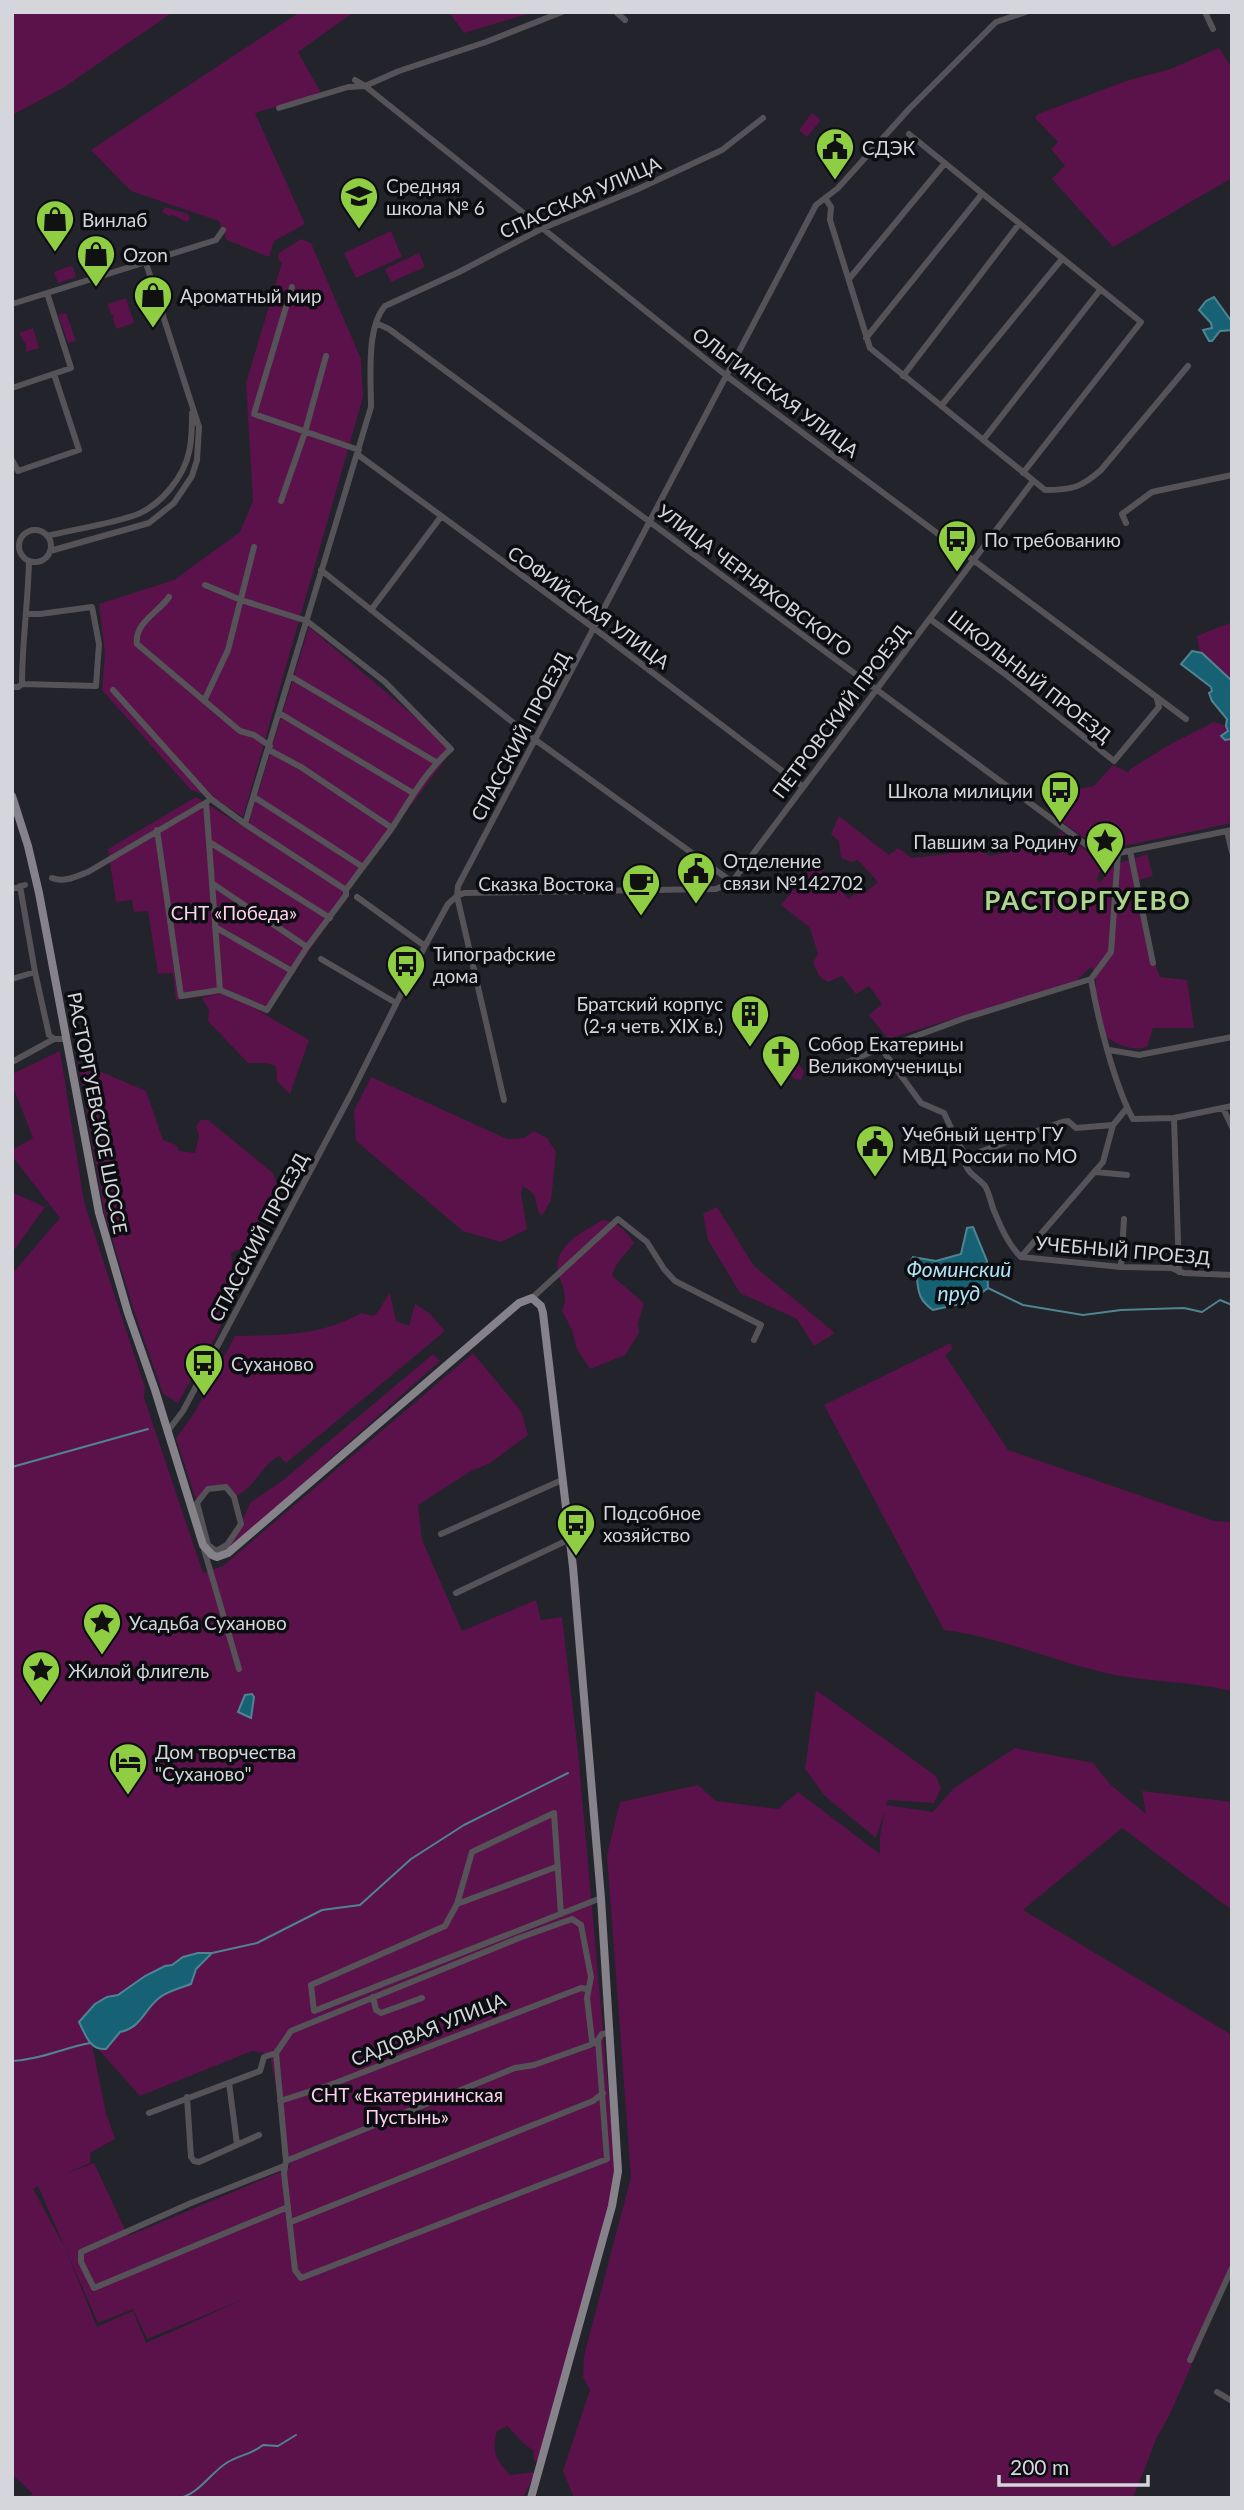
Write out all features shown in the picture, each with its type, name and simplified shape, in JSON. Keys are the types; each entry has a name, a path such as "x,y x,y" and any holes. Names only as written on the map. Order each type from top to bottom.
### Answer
{"main road":[{"name":"РАСТОРГУЕВСКОЕ ШОССЕ","path":"12,796 35,874 99,1213 128,1313 203,1545"},
{"path":"203,1545 212,1555 223,1556 228,1553 525,1299 532,1298 541,1306 544,1313 570,1539 601,1898 618,2171 612,2206 531,2498"}],"street":[{"path":"279,108 351,87 365,86 398,71 486,43 562,12"},
{"path":"616,12 625,20"},
{"name":"СПАССКИЙ ПРОЕЗД","path":"167,1432 183,1411 425,946 448,904 457,896 458,886 816,205 838,188 937,80 996,22 1026,12"},
{"path":"1205,12 1213,29"},
{"name":"ОЛЬГИНСКАЯ УЛИЦА","path":"355,80 727,377 1186,719"},
{"name":"СПАССКАЯ УЛИЦА","path":"376,323 378,315 386,306 541,229 638,189 722,150 762,118"},
{"path":"909,134 1141,322 1023,473"},
{"path":"849,279 945,163"},
{"path":"866,338 982,194"},
{"path":"825,198 831,207 830,220 870,348 1045,490 1070,490 1088,482 1188,366"},
{"path":"903,376 1019,224"},
{"path":"12,304 216,240 223,230"},
{"path":"941,406 1062,259"},
{"path":"146,263 199,427 197,460 192,476 174,503 141,527 50,551 39,562 29,561 19,550 23,535 28,532 38,531 47,536 138,513 153,504 170,488 185,465 190,451 192,408"},
{"name":"СОФИЙСКАЯ УЛИЦА","path":"292,287 254,414 358,452 440,518 595,629 802,786"},
{"path":"983,440 1100,290"},
{"path":"12,388 71,368 47,293"},
{"path":"245,824 371,407 372,342 376,323"},
{"name":"УЛИЦА ЧЕРНЯХОВСКОГО","path":"376,323 389,329 1088,846 1109,855 1118,853"},
{"path":"281,501 327,356"},
{"path":"12,460 16,470 79,450 54,374"},
{"path":"1126,523 1122,514 1152,492 1232,475"},
{"name":"ПЕТРОВСКИЙ ПРОЕЗД","path":"732,881 1033,481"},
{"path":"371,610 440,518"},
{"path":"47,536 50,551"},
{"path":"204,701 228,650 254,547"},
{"path":"22,684 29,561"},
{"path":"321,570 536,740 732,881 716,889 464,893 457,896 503,1100"},
{"path":"157,830 181,996 220,990 267,1010 413,793 436,762 451,749 384,682 307,621 240,600 205,585"},
{"path":"169,597 154,610 138,632 137,644 240,731 254,734 269,748 391,828"},
{"path":"12,687 22,684 96,686 99,644 92,607 27,614"},
{"name":"ШКОЛЬНЫЙ ПРОЕЗД","path":"930,619 1006,674 1114,761 1159,708 1157,699"},
{"path":"12,663 22,660"},
{"path":"290,676 436,762"},
{"path":"113,690 209,801 346,893"},
{"path":"279,713 413,793"},
{"path":"254,797 363,867"},
{"path":"52,878 68,879 88,872 209,801"},
{"path":"209,801 220,990"},
{"path":"827,1071 880,1048 965,1018 1091,979 1111,951 1118,853 1230,830 1232,852"},
{"path":"211,843 330,918"},
{"path":"1130,851 1153,963"},
{"path":"212,884 307,947"},
{"path":"19,887 35,972 50,1035 54,1039"},
{"path":"357,897 425,946"},
{"path":"215,927 292,971"},
{"path":"321,958 396,1003"},
{"path":"12,979 35,972"},
{"path":"1091,979 1109,1050 1133,1119 1174,1118 1232,1106"},
{"path":"1109,1050 1139,1055 1232,1037"},
{"path":"12,1062 54,1039 67,1039"},
{"name":"УЧЕБНЫЙ ПРОЕЗД","path":"880,1048 921,1103 944,1112 966,1155 967,1169 986,1187 994,1211 1014,1251 1021,1257 1232,1275"},
{"path":"1021,1257 1096,1172 1103,1162 1113,1125 1127,1108"},
{"path":"1223,1108 1232,1128"},
{"path":"1174,1118 1179,1272"},
{"path":"966,1155 1062,1122 1069,1121 1076,1128 1113,1125"},
{"path":"1096,1172 1127,1175"},
{"path":"532,1298 618,1219 648,1242 664,1269 675,1280 761,1325 754,1340"},
{"path":"1121,1266 1124,1219"},
{"path":"441,1534 562,1480"},
{"path":"226,1487 234,1497 241,1524 228,1545 216,1550 208,1545 197,1503 208,1489 226,1487"},
{"path":"456,1593 570,1539"},
{"path":"203,1545 239,1669"},
{"path":"561,1914 554,1813 472,1852 457,1904 445,1926 310,1985 314,2011 561,1914 601,1898"},
{"path":"457,1904 556,1867"},
{"path":"149,2113 260,2071 264,2057 276,2053 291,2031 572,1919 581,1925 587,1946 591,1986 587,1989 603,2093 607,2159"},
{"name":"САДОВАЯ УЛИЦА","path":"280,2101 330,2085 537,2004 581,1988 587,1989"},
{"path":"373,1997 376,2010 381,2013 422,1998"},
{"path":"288,2207 93,2288 81,2262 81,2252 191,2203 515,2068 534,2065 590,2045 602,2034 609,2033"},
{"path":"276,2053 288,2207 295,2270 301,2278 607,2159 617,2152"},
{"path":"229,2083 237,2144"},
{"path":"291,2222 593,2101 603,2093"},
{"path":"187,2098 191,2157 194,2161 199,2162 258,2134"},
{"path":"1190,2360 1232,2268"},
{"path":"1217,2392 1232,2401"}],"green space":[{"path":"12,12 173,12 63,88 12,115"},
{"path":"300,12 354,12 298,52 321,93 255,113 305,224 274,241 269,257 227,240 219,221 131,191 91,150"},
{"path":"449,12 534,12 464,33"},
{"path":"1219,48 1232,68 1232,178 1113,247 1052,179 1065,166 1051,149 1058,142 1035,118 1038,114 1129,80 1168,70"},
{"path":"812,113 821,120 807,137 799,130"},
{"path":"165,207 188,214 190,219 186,222 173,215 169,216 162,212"},
{"path":"391,231 402,257 356,278 344,253"},
{"path":"301,239 311,243 361,359 363,397 243,817 214,798 191,790 102,690 105,653 99,604 174,580 240,532 253,501 246,383 282,263 278,259 279,253"},
{"path":"419,253 425,267 391,282 385,269"},
{"path":"73,267 76,277 58,283 54,272"},
{"path":"126,298 134,323 116,329 108,304"},
{"path":"66,313 76,341 68,343 58,315"},
{"path":"33,328 39,348 26,352 26,345 19,333"},
{"path":"1232,622 1232,681 1200,653 1197,636"},
{"name":"СНТ «Победа»","path":"309,627 453,749 347,891 349,896 267,1014 252,1007 309,1040 290,1094 277,1081 276,1066 248,1063 208,1021 209,1010 202,998 222,994 176,1000 173,973 158,974 148,911 134,912 132,900 116,902 108,849 196,797 247,829"},
{"path":"1214,722 1226,726 1228,732 1222,736 1225,740 1232,739 1232,823 1110,849 1090,842 1051,814 1066,794 1072,790 1094,786 1113,765 1129,773 1129,770 1169,745"},
{"path":"839,816 889,855 898,848 912,858 947,854 962,844 976,843 989,856 1035,846 1061,832 1103,863 1097,879 1100,883 1114,865 1147,854 1153,876 1135,881 1157,970 1160,977 1187,980 1194,1028 1153,1028 1147,1047 1127,1047 1113,1042 1103,1033 1097,1022 1096,972 1091,967 1076,981 888,1039 869,1015 882,1004 869,986 856,994 842,976 828,982 819,976 813,962 818,954 810,928 781,905 814,864 849,899 859,888 865,893 878,882 858,860 852,862 841,858 839,841 831,834"},
{"path":"787,1047 804,1072 801,1080 794,1079 776,1056"},
{"name":"СНТ «Екатерининская Пустынь»","path":"60,1051 84,1202 145,1388 144,1398 203,1573 223,1566 473,1353 521,1411 528,1435 490,1463 471,1471 418,1505 422,1540 462,1631 536,1600 541,1620 562,1617 578,1752 616,2176 539,2461 534,2461 533,2450 507,2426 497,2431 496,2455 510,2475 536,2472 523,2498 23,2498 33,2494 12,2474 12,1274 60,1218 12,1156 12,1150 33,1138 12,1084 12,1074","holes":["211,1954 196,1969 191,1984 162,1996 138,2023 120,2032 106,2049 99,2050 140,2096 252,2051 270,2054 290,2168 128,2236 94,2163 65,2174 90,2163 90,2153 115,2139 106,2113 92,2045 79,2021 107,1997 118,1995 145,1976 172,1965 183,1957","38,2186 98,2323 133,2309 147,2339 247,2298 146,2343 133,2311 97,2327 65,2248 33,2189"]},
{"path":"78,1062 146,1091 163,1140 176,1145 179,1151 195,1153 199,1136 196,1126 201,1120 208,1120 272,1172 280,1190 259,1221 262,1240 231,1253 236,1289 217,1334 178,1403 163,1394 105,1215"},
{"path":"371,1077 507,1139 524,1138 534,1131 547,1138 556,1152 551,1200 542,1216 534,1194 523,1186 521,1194 527,1229 501,1242 463,1231 356,1141 354,1111"},
{"path":"12,1192 45,1207 12,1253"},
{"path":"717,1207 754,1266 835,1333 814,1346 797,1319 740,1293 708,1240 703,1214"},
{"path":"603,1220 621,1228 634,1243 612,1276 644,1303 638,1323 639,1333 625,1355 590,1369 577,1349 572,1330 562,1311 565,1295 558,1268 559,1258 569,1242"},
{"path":"390,1293 396,1321 409,1326 415,1304 429,1313 445,1331 286,1463 279,1456 272,1460 247,1489 234,1497 226,1487 208,1489 197,1503 176,1438 195,1412 235,1336 300,1333 331,1326 361,1313 374,1316"},
{"path":"951,1343 952,1349 945,1355 1008,1450 1214,1521 1232,1522 1232,1691 1115,1675 987,1638 944,1630 824,1405"},
{"path":"433,1354 440,1361 228,1550 227,1545 239,1529 250,1503 282,1481"},
{"path":"816,1690 936,1776 941,1788 934,1803 888,1800 886,1805 933,1812 954,1788 1015,1748 1093,1763 1110,1784 1146,1814 1142,1791 1232,1802 1232,1910 1122,1828 1023,1910 1232,2035 1232,2274 1169,2416 1157,2437 1133,2498 574,2498 563,2471 590,2390 583,2377 584,2356 631,2177 607,1855 620,1802 698,1785 716,1801 778,1809 798,1792 880,1854 885,1810 876,1838 825,1796 805,1769"}],"water":[{"path":"1214,297 1232,322 1232,330 1220,331 1209,341 1203,330 1212,328 1211,323 1199,310 1206,301"},
{"path":"1192,651 1202,653 1232,681 1232,739 1225,740 1221,736 1228,731 1227,719 1212,701 1209,693 1212,691 1211,687 1181,664"},
{"name":"Фоминский пруд","path":"973,1227 987,1261 988,1288 969,1302 933,1310 920,1296 917,1278 906,1270 913,1257 936,1261 961,1254 967,1228"},
{"path":"252,1694 254,1697 251,1718 238,1712 245,1695"},
{"path":"212,1953 196,1969 191,1984 159,1998 138,2023 120,2032 106,2049 100,2049 89,2041 79,2022 95,2004 107,1997 118,1995 145,1976 172,1965 183,1957"}],"waterway":[{"path":"988,1288 1023,1305 1083,1315 1121,1310 1184,1308 1202,1312 1220,1300 1232,1305"},
{"path":"12,1467 148,1429"},
{"path":"212,1953 257,1943 322,1910 360,1905 411,1859 464,1825 568,1773"},
{"path":"12,2061 90,2043"},
{"path":"180,2498 194,2492 228,2462 263,2445 278,2446 296,2435"},
{"path":"141,2498 151,2498"}],"place":[{"name":"СДЭК","path":"835,181"},
{"name":"Средняя школа № 6","path":"359,230"},
{"name":"Винлаб","path":"55,253"},
{"name":"Ozon","path":"96,288"},
{"name":"Ароматный мир","path":"153,329"},
{"name":"По требованию","path":"957,573"},
{"name":"Школа милиции","path":"1060,824"},
{"name":"Павшим за Родину","path":"1105,875"},
{"name":"Отделение связи №142702","path":"696,905"},
{"name":"Сказка Востока","path":"641,917"},
{"name":"Типографские дома","path":"406,998"},
{"name":"Братский корпус (2-я четв. XIX в.)","path":"750,1048"},
{"name":"Собор Екатерины Великомученицы","path":"781,1088"},
{"name":"Учебный центр ГУ МВД России по МО","path":"875,1178"},
{"name":"Суханово","path":"204,1397"},
{"name":"Подсобное хозяйство","path":"576,1557"},
{"name":"Усадьба Суханово","path":"102,1656"},
{"name":"Жилой флигель","path":"41,1704"},
{"name":"Дом творчества \"Суханово\"","path":"128,1796"}],"district":[{"name":"РАСТОРГУЕВО","path":"1088,900"}]}
